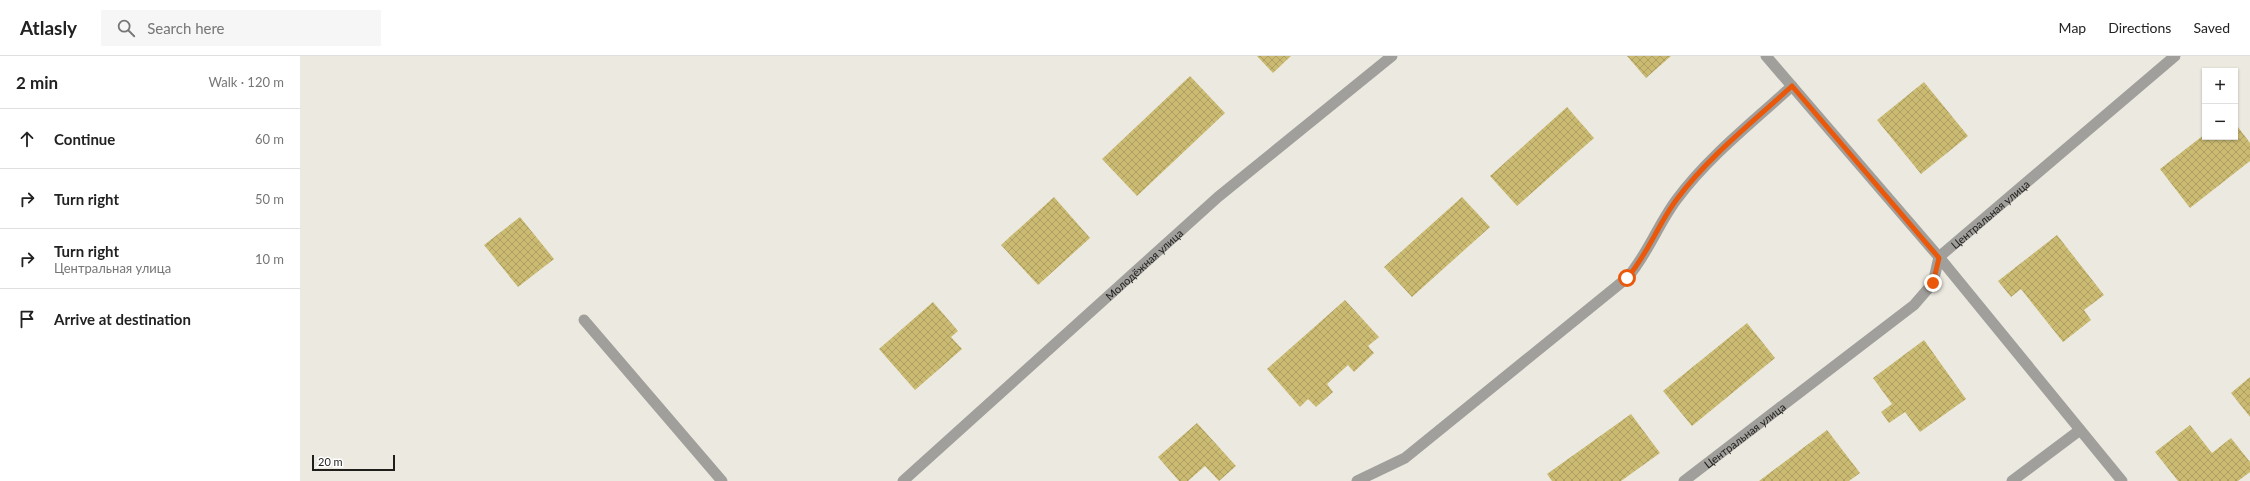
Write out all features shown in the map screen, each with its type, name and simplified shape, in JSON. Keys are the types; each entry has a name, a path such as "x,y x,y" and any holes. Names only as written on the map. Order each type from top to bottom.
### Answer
{"street":[{"name":"Молодёжная улица","path":"903,481 1218,197 1392,56"},
{"path":"1766,56 1939,258 2122,481"},
{"name":"Центральная улица","path":"1684,481 1914,305 1933,283 1939,258 2175,56"},
{"path":"1357,481 1405,458 1627,278 1641,262 1676,200 1695,176 1792,86"},
{"path":"584,320 722,481"},
{"path":"2012,481 2080,430"}],"building":[{"path":"1257,56 1291,56 1273,73"},
{"path":"1627,56 1671,56 1646,78"},
{"path":"1190,76 1225,113 1137,196 1102,159"},
{"path":"1924,82 1968,136 1921,174 1877,120"},
{"path":"1567,107 1594,138 1517,206 1490,176"},
{"path":"2238,127 2250,143 2250,161 2190,208 2160,169 2202,136 2202,140 2238,140"},
{"path":"1054,197 1090,238 1038,285 1001,245"},
{"path":"1462,197 1490,227 1412,297 1384,267"},
{"path":"520,217 554,259 518,287 484,245"},
{"path":"2057,235 2104,295 2084,310 2091,320 2063,342 2021,289 2011,297 1998,281"},
{"path":"1345,300 1379,337 1368,346 1374,353 1354,372 1348,365 1327,384 1333,392 1316,407 1308,399 1300,407 1267,369"},
{"path":"933,302 958,331 951,337 962,349 915,390 879,349"},
{"path":"1747,323 1775,358 1692,426 1663,391"},
{"path":"1924,340 1966,399 1920,432 1905,412 1889,423 1881,412 1892,404 1873,378"},
{"path":"2250,377 2250,417 2231,393"},
{"path":"1631,414 1660,453 1621,481 1552,481 1547,474"},
{"path":"1197,423 1236,466 1219,481 1205,466 1188,481 1179,481 1158,457"},
{"path":"2190,425 2212,453 2231,438 2250,462 2250,472 2238,481 2178,481 2155,452"},
{"path":"1827,430 1860,473 1849,481 1759,481"}],"route":[{"path":"1627,278 1641,262 1676,200 1695,176 1792,86 1939,258 1933,283"}]}
